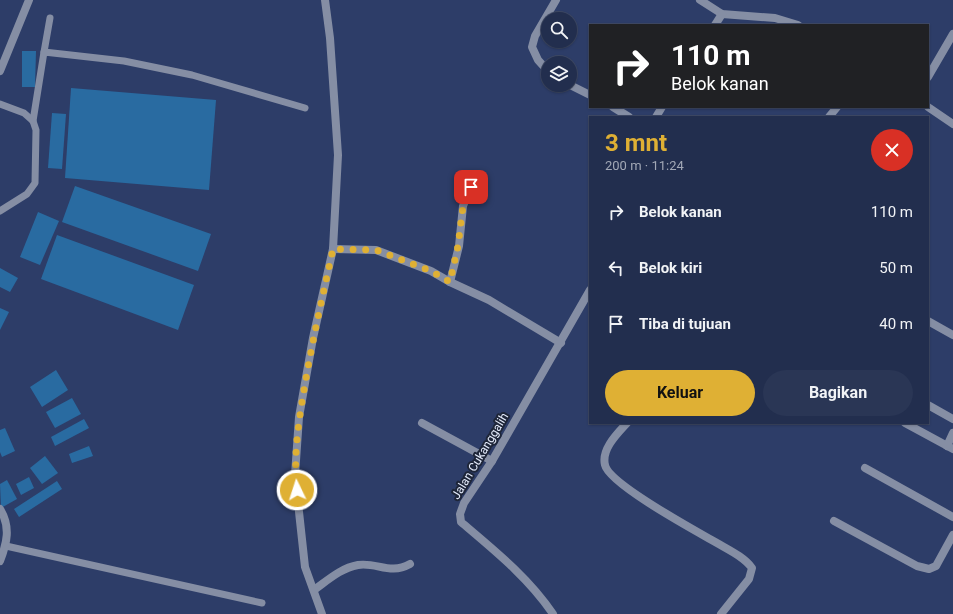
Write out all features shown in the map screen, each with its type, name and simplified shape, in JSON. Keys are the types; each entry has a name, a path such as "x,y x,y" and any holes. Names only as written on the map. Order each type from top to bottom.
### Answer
{"street":[{"path":"0,71 29,0"},
{"path":"322,614 305,567 295,475 299,417 313,338 333,249 338,155 330,38 325,0"},
{"path":"541,63 532,47 535,36 556,0"},
{"path":"700,0 722,14 775,18 795,24"},
{"path":"716,24 722,14"},
{"path":"929,74 953,34"},
{"path":"577,88 589,94"},
{"path":"929,107 953,124"},
{"path":"615,108 627,116"},
{"path":"830,116 836,108"},
{"path":"450,282 458,246 463,206 471,187"},
{"path":"333,249 376,250 431,271 450,282 489,300 561,343"},
{"name":"Jalan Cukanggalih","path":"553,614 542,598 510,566 461,522 460,514 464,503 492,461 589,292"},
{"path":"929,322 953,334"},
{"path":"929,406 953,419"},
{"path":"422,423 492,461"},
{"path":"626,424 618,431 606,452 604,463 607,470 620,482 640,496 728,549 748,563 752,568 749,578 721,614"},
{"path":"907,424 950,448 953,433"},
{"path":"865,468 953,517"},
{"path":"0,509 6,521 8,532 6,546 0,561"},
{"path":"834,521 917,566 929,569 936,566 953,535"},
{"path":"314,590 334,575 359,565 400,569 410,564"}],"lane":[{"path":"0,212 27,194 35,184 36,130 33,121 50,18"},
{"path":"44,52 124,61 192,75 304,108"},
{"path":"0,104 24,113 33,121"},
{"path":"6,546 262,603"}],"building":[{"path":"22,51 36,51 35,87 22,87"},
{"path":"71,88 216,100 209,190 65,178"},
{"path":"52,113 66,114 62,169 48,168"},
{"path":"75,186 211,234 198,271 62,222"},
{"path":"38,212 59,221 40,265 20,257"},
{"path":"57,235 194,285 178,330 41,279"},
{"path":"0,268 18,278 10,292 0,287"},
{"path":"0,308 9,312 0,330"},
{"path":"56,370 68,390 42,407 30,387"},
{"path":"72,398 81,414 55,428 46,412"},
{"path":"84,419 89,428 55,446 51,437"},
{"path":"5,428 15,451 2,457 0,452 0,430"},
{"path":"89,446 93,456 72,463 69,454"},
{"path":"45,456 58,473 42,484 30,468"},
{"path":"29,477 34,488 21,495 16,484"},
{"path":"7,480 17,499 1,508 0,484"},
{"path":"57,481 62,489 19,517 14,509"}],"route":[{"path":"297,490 295,475 299,417 313,338 333,249 353,248 376,250 431,271 450,282 458,246 463,206 471,187"}]}
